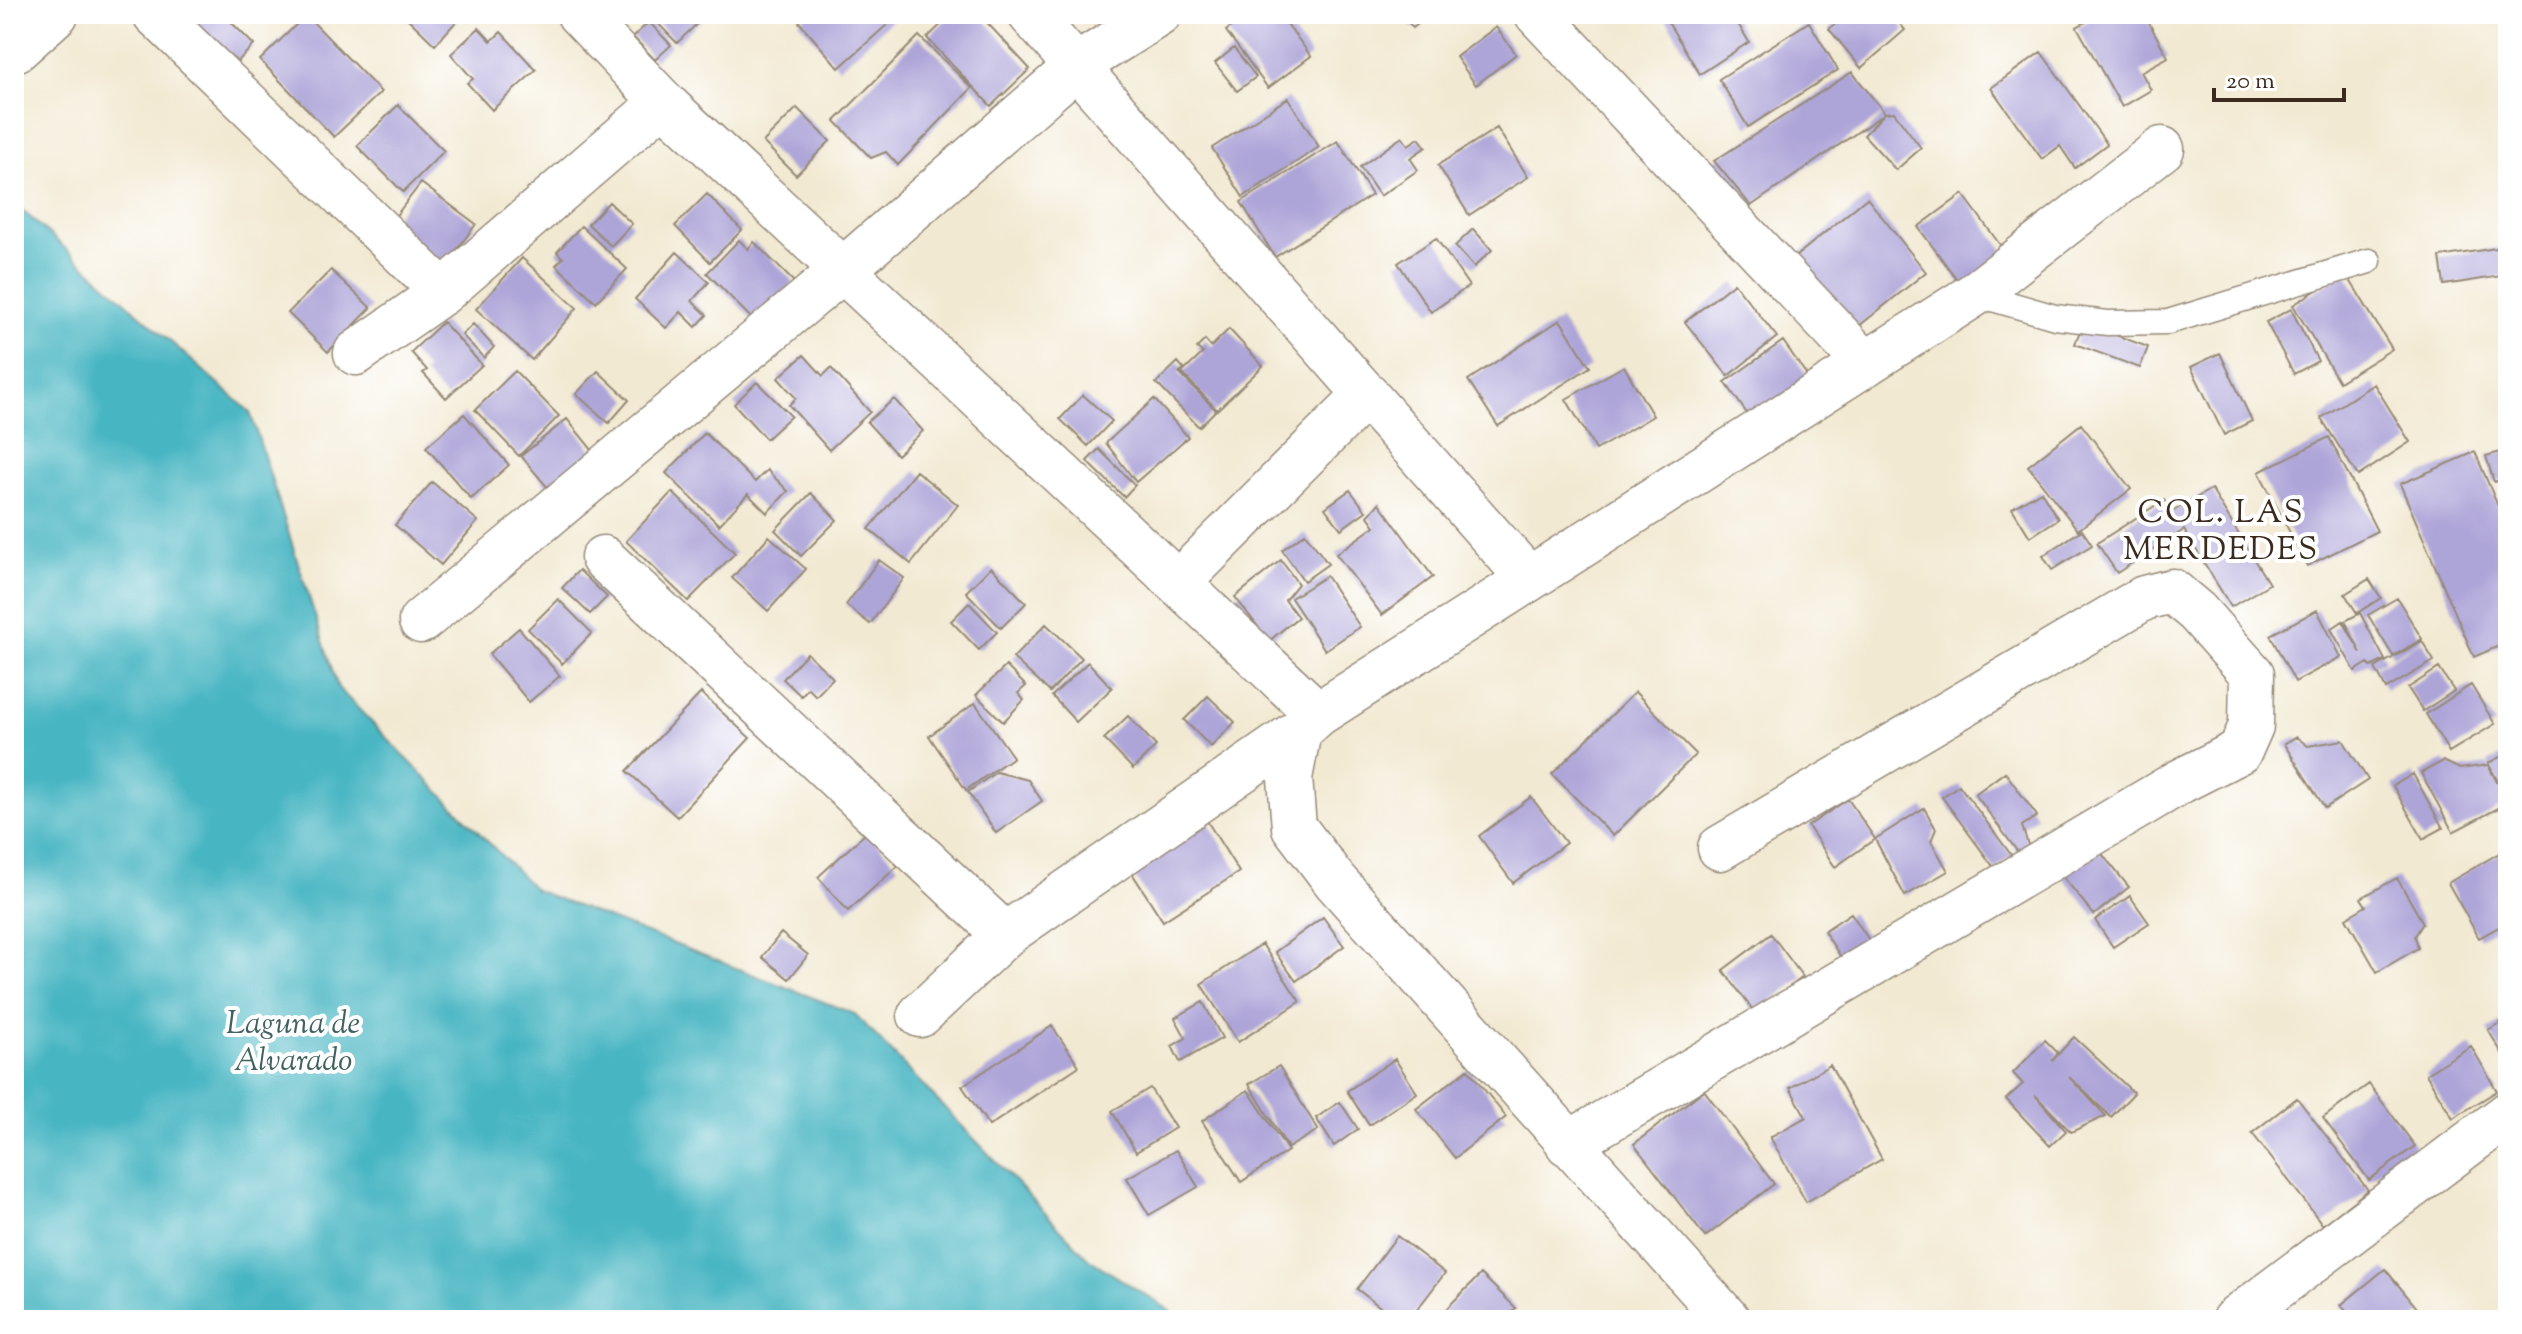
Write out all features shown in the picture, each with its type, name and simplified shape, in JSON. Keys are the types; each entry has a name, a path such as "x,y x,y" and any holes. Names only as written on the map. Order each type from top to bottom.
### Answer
{"street":[{"path":"17,49 56,14"},
{"path":"155,14 443,292"},
{"path":"579,14 663,102 1178,583 1309,723"},
{"path":"1030,14 1529,579"},
{"path":"421,621 843,270 1078,65 1159,14"},
{"path":"1537,14 1866,364"},
{"path":"356,353 443,292 663,102"},
{"path":"920,1015 1005,935 1309,723 1975,294 2162,149"},
{"path":"1178,583 1367,394"},
{"path":"603,558 1005,935"},
{"path":"1568,1144 2167,789 2240,751 2251,726 2252,674 2197,612 2172,591 2144,598 1720,848"},
{"path":"1309,723 1290,778 1294,827 1335,881 1728,1320"},
{"path":"2234,1320 2506,1123"}],"lane":[{"path":"1975,294 2055,317 2108,323 2168,322 2369,261"}],"water":[{"name":"Laguna de Alvarado","path":"14,203 250,412 338,688 535,890 855,1014 1089,1259 1185,1320 14,1320"}],"building":[{"path":"169,14 223,14 254,45 227,72"},
{"path":"403,14 463,14 435,45"},
{"path":"649,14 707,14 677,43"},
{"path":"808,14 899,14 839,68 799,22"},
{"path":"952,14 979,14 1030,69 991,106 927,38"},
{"path":"1247,14 1279,14 1311,56 1268,88 1226,31"},
{"path":"1401,14 1430,14 1413,28"},
{"path":"1674,14 1732,14 1749,42 1700,74 1666,19"},
{"path":"1847,14 1892,14 1905,30 1861,68 1829,29"},
{"path":"2100,14 2144,14 2168,57 2141,72 2151,90 2122,107 2077,27"},
{"path":"306,15 381,92 334,137 260,60"},
{"path":"649,22 671,45 655,60 633,37"},
{"path":"1809,22 1838,70 1748,127 1719,79"},
{"path":"1496,27 1516,54 1476,85 1456,57"},
{"path":"479,28 491,41 501,32 536,70 492,110 467,83 473,79 451,54"},
{"path":"919,36 972,88 898,165 886,152 871,158 835,121"},
{"path":"1234,48 1256,77 1237,91 1215,63"},
{"path":"2041,52 2107,144 2075,168 2060,146 2042,159 1991,88"},
{"path":"1852,72 1885,113 1751,206 1714,161"},
{"path":"1288,98 1319,147 1243,197 1212,148"},
{"path":"398,105 444,151 403,192 357,146"},
{"path":"797,108 830,141 796,175 763,142"},
{"path":"1894,112 1921,148 1896,170 1864,135 1885,113"},
{"path":"1497,128 1528,177 1469,215 1438,165"},
{"path":"1402,137 1408,145 1419,138 1426,147 1410,158 1418,170 1380,196 1360,167"},
{"path":"1338,141 1372,195 1275,257 1241,202"},
{"path":"421,183 476,224 440,272 385,230"},
{"path":"707,194 742,230 710,262 675,226"},
{"path":"1963,194 2006,253 1962,286 1918,227"},
{"path":"1867,198 1926,272 1854,330 1795,257"},
{"path":"609,202 632,224 611,246 588,224"},
{"path":"581,226 627,269 596,302 556,265 563,258 557,252"},
{"path":"1473,229 1492,250 1474,267 1455,246"},
{"path":"1436,238 1469,286 1431,312 1398,263"},
{"path":"739,240 748,249 754,242 794,282 755,322 707,273"},
{"path":"2508,246 2508,275 2444,285 2440,257"},
{"path":"677,252 709,282 692,301 707,315 696,327 681,312 666,328 635,299"},
{"path":"522,258 577,308 532,360 476,309"},
{"path":"331,270 371,308 328,352 288,313"},
{"path":"2345,272 2392,349 2339,382 2293,305"},
{"path":"1734,283 1777,337 1728,376 1685,322"},
{"path":"2291,309 2318,361 2294,374 2266,322"},
{"path":"1560,320 1590,367 1498,426 1468,380"},
{"path":"443,322 482,365 446,398 423,373 427,370 411,352"},
{"path":"2083,323 2148,347 2140,368 2075,344"},
{"path":"473,324 494,347 484,358 462,335"},
{"path":"1229,329 1263,366 1217,410 1182,373 1203,353 1197,348 1205,340 1211,347"},
{"path":"1783,341 1813,384 1755,425 1725,382"},
{"path":"2220,353 2252,421 2224,435 2191,367"},
{"path":"804,355 823,376 831,368 870,412 829,450 789,405 796,398 778,378"},
{"path":"1178,362 1184,369 1179,373 1216,410 1199,427 1156,383"},
{"path":"1624,366 1653,416 1596,450 1566,399"},
{"path":"515,371 559,416 519,456 475,410"},
{"path":"598,371 629,400 609,423 576,394"},
{"path":"757,382 791,416 766,439 734,404"},
{"path":"2374,384 2410,442 2358,476 2321,418"},
{"path":"1083,395 1112,421 1088,446 1060,419"},
{"path":"894,399 923,431 897,455 867,422"},
{"path":"1154,399 1188,437 1136,482 1106,443"},
{"path":"464,414 509,465 471,499 426,447"},
{"path":"567,419 593,451 548,488 521,456"},
{"path":"2081,424 2131,489 2078,530 2028,466"},
{"path":"705,433 755,482 767,470 788,491 767,513 748,494 719,525 666,473"},
{"path":"2329,437 2377,531 2307,566 2259,472"},
{"path":"1099,449 1135,485 1124,497 1087,461"},
{"path":"2508,450 2508,477 2494,482 2486,456"},
{"path":"2475,452 2508,530 2508,642 2474,657 2400,484"},
{"path":"916,471 958,505 911,564 869,529"},
{"path":"432,482 478,521 441,565 395,525"},
{"path":"2211,489 2269,584 2231,607 2184,530 2117,573 2097,543 2164,500 2172,512"},
{"path":"1350,490 1366,511 1341,529 1325,508"},
{"path":"2041,491 2058,519 2030,537 2012,508"},
{"path":"672,492 735,553 688,601 626,541"},
{"path":"811,493 837,520 801,556 775,530"},
{"path":"1379,503 1433,577 1382,615 1336,554 1375,526 1368,516"},
{"path":"2082,530 2092,545 2052,570 2043,556"},
{"path":"1305,533 1328,564 1304,581 1282,550"},
{"path":"769,536 806,569 768,611 732,578"},
{"path":"879,560 904,578 870,624 846,605"},
{"path":"1281,560 1298,584 1285,600 1298,617 1269,641 1235,597"},
{"path":"991,567 1026,603 1001,628 966,592"},
{"path":"579,570 607,597 590,614 562,588"},
{"path":"1326,576 1360,627 1325,650 1291,598"},
{"path":"2369,579 2381,598 2357,613 2345,594"},
{"path":"2397,598 2422,639 2393,656 2368,615"},
{"path":"558,599 592,633 562,664 528,629"},
{"path":"969,603 997,632 979,650 951,621"},
{"path":"2317,610 2341,657 2295,682 2270,635"},
{"path":"2360,613 2385,660 2371,667 2368,663 2355,671 2331,629 2343,621 2361,653 2345,621"},
{"path":"1046,624 1082,658 1050,692 1013,658"},
{"path":"519,628 560,676 529,702 489,654"},
{"path":"2422,641 2434,661 2386,689 2375,668"},
{"path":"807,653 833,678 816,696 808,688 801,696 783,679"},
{"path":"1088,662 1112,688 1076,722 1052,696"},
{"path":"1006,666 1026,686 1018,693 1024,700 1003,722 976,695"},
{"path":"2439,668 2454,691 2423,711 2408,688"},
{"path":"2471,685 2495,724 2449,752 2426,714"},
{"path":"1635,692 1696,754 1613,836 1552,774"},
{"path":"701,693 750,738 677,817 627,771"},
{"path":"1208,696 1235,722 1211,747 1184,720"},
{"path":"975,703 1013,757 966,790 929,736"},
{"path":"1128,716 1156,746 1133,769 1104,739"},
{"path":"2296,737 2308,746 2343,740 2368,780 2325,808 2284,744"},
{"path":"2508,753 2508,801 2488,763"},
{"path":"2443,761 2460,769 2488,765 2508,803 2453,832 2421,773"},
{"path":"996,772 1028,780 1042,801 996,833 968,792"},
{"path":"2005,772 2037,816 2022,826 2029,848 2020,855 1975,794"},
{"path":"2413,774 2443,828 2423,839 2393,786"},
{"path":"1959,785 2012,856 1995,869 1942,797"},
{"path":"1531,797 1566,843 1513,883 1479,836"},
{"path":"1848,799 1875,839 1835,867 1808,826"},
{"path":"1924,808 1936,829 1931,841 1948,871 1905,896 1875,839"},
{"path":"1207,821 1239,872 1163,921 1130,870"},
{"path":"867,832 898,866 848,911 818,877"},
{"path":"2094,844 2129,887 2094,915 2059,872"},
{"path":"2508,848 2508,922 2479,938 2448,883"},
{"path":"2397,878 2423,923 2415,936 2418,948 2377,972 2346,918 2366,906 2361,898"},
{"path":"2130,896 2149,923 2113,947 2095,920"},
{"path":"1851,913 1879,955 1852,974 1824,931"},
{"path":"1323,917 1344,946 1296,981 1275,952"},
{"path":"781,933 808,955 789,979 762,957"},
{"path":"1771,934 1803,977 1755,1013 1723,970"},
{"path":"1262,944 1300,1002 1238,1042 1201,984"},
{"path":"1203,1002 1222,1038 1180,1062 1172,1046 1186,1038 1175,1018"},
{"path":"2508,1018 2508,1063 2488,1030"},
{"path":"1052,1026 1079,1066 989,1126 962,1086"},
{"path":"2074,1037 2134,1093 2111,1117 2069,1077 2106,1116 2071,1132 2035,1095 2066,1131 2050,1146 2006,1099 2023,1084 2013,1073 2045,1040 2058,1053 2052,1061"},
{"path":"2471,1046 2497,1091 2453,1118 2426,1074"},
{"path":"1395,1059 1417,1093 1369,1125 1347,1091"},
{"path":"1830,1065 1882,1159 1806,1202 1770,1137 1806,1117 1790,1088"},
{"path":"1279,1066 1318,1130 1288,1148 1249,1084"},
{"path":"1468,1069 1506,1117 1455,1158 1416,1109"},
{"path":"2369,1084 2415,1146 2369,1180 2323,1118"},
{"path":"1150,1088 1175,1128 1136,1152 1112,1111"},
{"path":"1248,1090 1288,1151 1241,1182 1202,1121"},
{"path":"1704,1090 1774,1184 1705,1237 1634,1144"},
{"path":"2297,1098 2368,1190 2323,1225 2252,1133"},
{"path":"1340,1102 1358,1129 1334,1146 1316,1118"},
{"path":"1176,1150 1198,1187 1149,1215 1127,1178"},
{"path":"1397,1236 1445,1273 1409,1320 1397,1320 1357,1289"},
{"path":"2385,1269 2422,1314 2414,1320 2353,1320 2341,1305"},
{"path":"1481,1274 1516,1308 1504,1320 1445,1320 1440,1315"}],"district":[{"name":"COL. LAS MERDEDES","path":"2221,530"}]}
